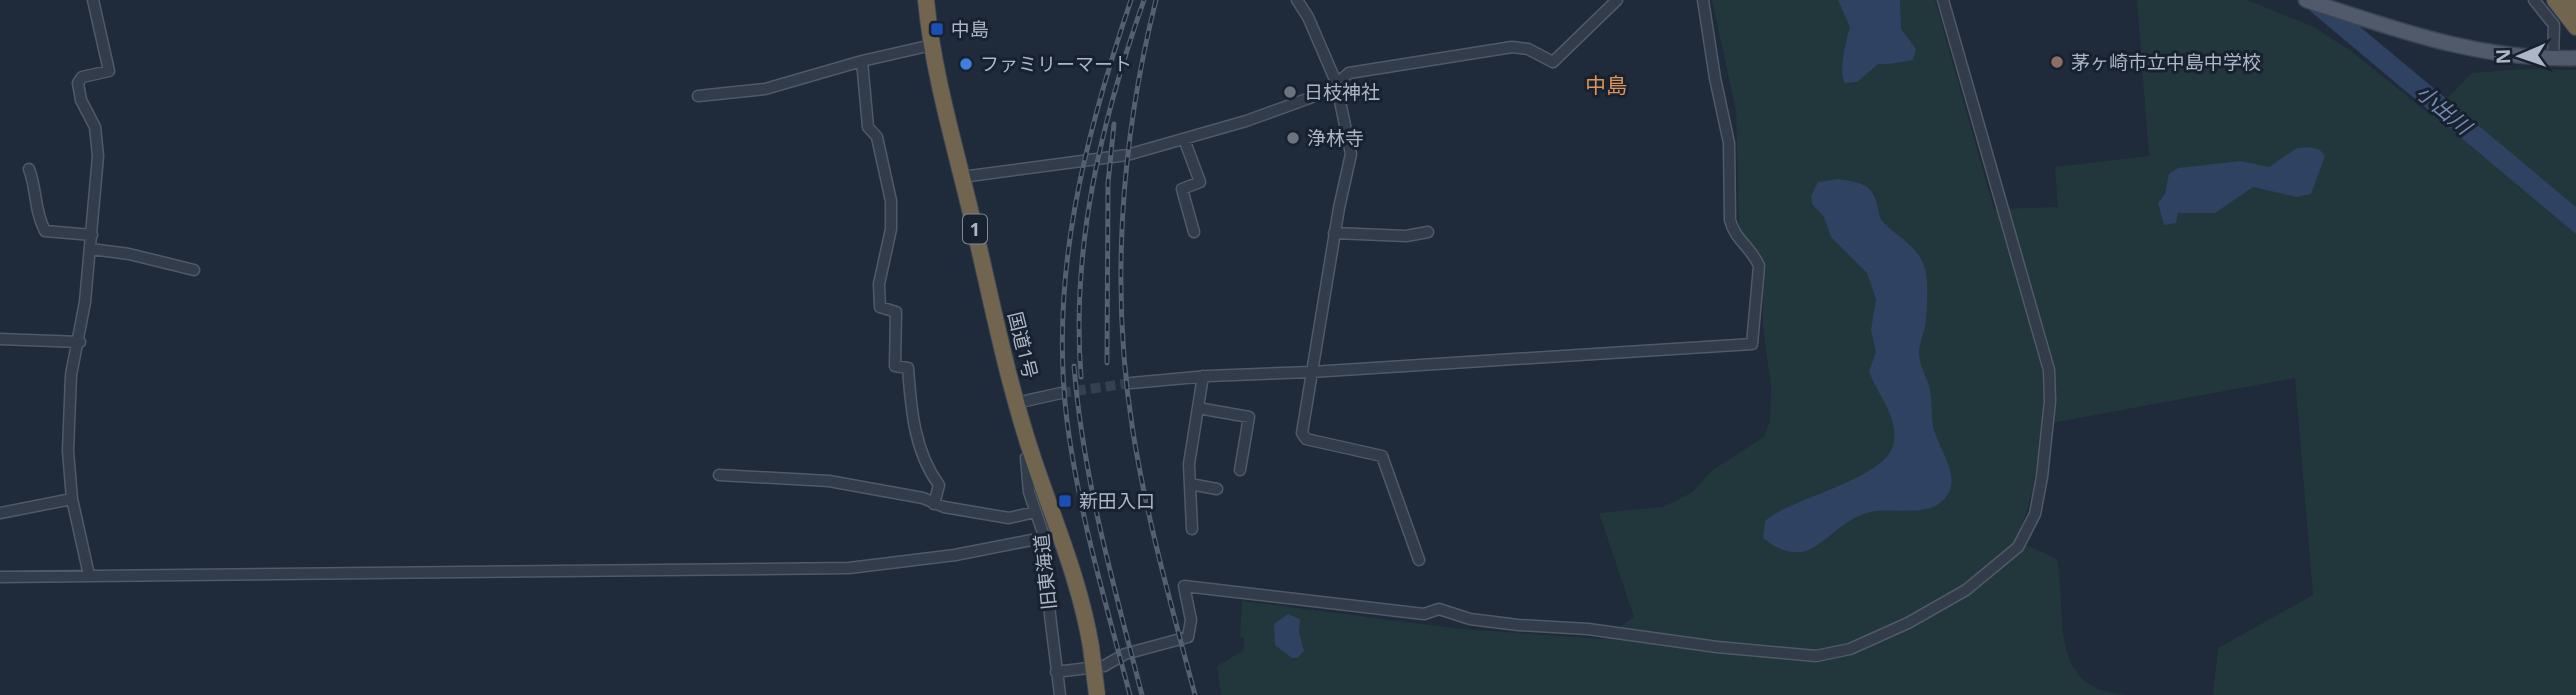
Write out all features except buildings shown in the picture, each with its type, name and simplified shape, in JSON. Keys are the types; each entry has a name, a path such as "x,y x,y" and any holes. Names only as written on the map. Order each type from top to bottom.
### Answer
{"highway":[{"name":"国道1号","path":"926,0 932,45 1016,403 1032,456 1062,534 1086,616 1097,695"},
{"path":"2555,0 2576,27"},
{"path":"2573,0 2576,6"}],"main road":[{"path":"2306,0 2485,53 2553,59 2576,58"}],"street":[{"path":"89,575 72,499 68,451 70,392 80,342 99,156 94,127 81,100 78,83 82,77 108,71 93,0"},
{"path":"1297,0 1308,17 1336,82 1351,154 1334,233 1302,433 1306,439 1382,456 1419,561"},
{"path":"962,177 1127,155 1307,99 1330,89 1349,73 1512,47 1528,49 1553,62 1617,0"},
{"path":"1131,383 1203,376 1311,372 1752,344 1759,266 1755,256 1733,232 1730,219 1729,143 1715,78 1703,0"},
{"path":"1056,672 1104,666 1125,654 1188,637 1191,620 1184,586 1424,614 1438,609 1470,620 1588,629 1717,647 1816,656 1850,649 1908,623 1966,590 2018,547 2035,514 2047,436 2049,370 1943,0"},
{"path":"2534,0 2554,25 2553,59"},
{"path":"698,96 765,89 862,61 932,45"},
{"path":"862,61 868,127 877,136 891,201 891,229 879,284 880,307 896,312 895,366 908,368 913,417 924,465 939,485 934,504"},
{"path":"1184,139 1200,182 1182,189 1194,232"},
{"path":"29,169 36,213 45,231 92,235"},
{"path":"1334,233 1406,236 1428,232"},
{"path":"91,249 129,254 194,270"},
{"path":"0,339 80,342"},
{"path":"1192,529 1189,464 1203,376"},
{"path":"1016,403 1061,393"},
{"path":"1198,408 1249,417 1240,470"},
{"name":"旧東海道","path":"1032,456 1026,458 1026,475 1045,539 1060,695"},
{"path":"719,475 829,481 923,498 934,504 1009,518 1035,512"},
{"path":"1190,484 1217,489"},
{"path":"0,513 72,499"},
{"path":"0,577 859,568 892,565 1062,534"}],"green space":[{"path":"1712,0 1935,0 1994,209 2058,207 2055,167 2149,156 2137,0 2247,0 2314,27 2351,51 2431,115 2472,73 2522,69 2576,70 2576,695 2213,695 2218,648 2313,595 2295,378 2041,425 2034,484 2015,540 2057,559 2063,626 2072,666 2084,680 2103,691 2130,695 1221,695 1217,666 1244,650 1244,637 1240,637 1242,601 1461,629 1603,639 1634,617 1599,513 1663,507 1693,492 1711,471 1764,437 1770,421 1771,386 1763,327 1762,265 1739,226 1736,111"}],"water":[{"path":"1838,0 1900,0 1901,29 1916,49 1913,60 1878,64 1857,82 1845,83 1842,64 1850,27"},
{"name":"小出川","path":"2297,0 2328,0 2576,207 2576,234"},
{"path":"2310,147 2320,150 2325,156 2311,194 2297,197 2253,187 2215,213 2178,213 2176,223 2164,225 2158,203 2165,194 2169,174 2178,168 2241,161 2269,167 2297,148"},
{"path":"1838,179 1858,183 1869,189 1876,200 1880,218 1911,246 1922,260 1927,282 1927,306 1919,358 1930,389 1935,434 1949,468 1951,484 1949,492 1934,507 1913,511 1870,512 1850,521 1810,549 1791,552 1776,547 1763,538 1765,521 1778,512 1859,477 1889,454 1894,441 1890,413 1869,371 1876,352 1871,330 1876,299 1867,273 1831,237 1824,217 1812,204 1811,196 1818,182"},
{"path":"1288,614 1300,619 1299,632 1304,651 1297,658 1292,658 1275,645 1274,624"}],"tunnel":[{"path":"1061,393 1131,383"}],"railway":[{"path":"1130,695 1094,559 1072,456 1063,367 1063,313 1067,259 1086,154 1131,0"},
{"path":"1081,377 1079,328 1085,233 1103,139 1144,0"},
{"path":"1156,0 1134,106 1127,160 1121,269 1122,324 1133,432 1145,498 1195,695"},
{"path":"1107,363 1108,183 1114,124"},
{"path":"1074,366 1092,491 1142,695"}],"place":[{"name":"中島","path":"937,29"},
{"name":"茅ヶ崎市立中島中学校","path":"2057,62"},
{"name":"ファミリーマート","path":"966,64"},
{"name":"日枝神社","path":"1290,92"},
{"name":"浄林寺","path":"1293,138"},
{"name":"新田入口","path":"1065,501"}],"district":[{"name":"中島","path":"1606,85"}]}
